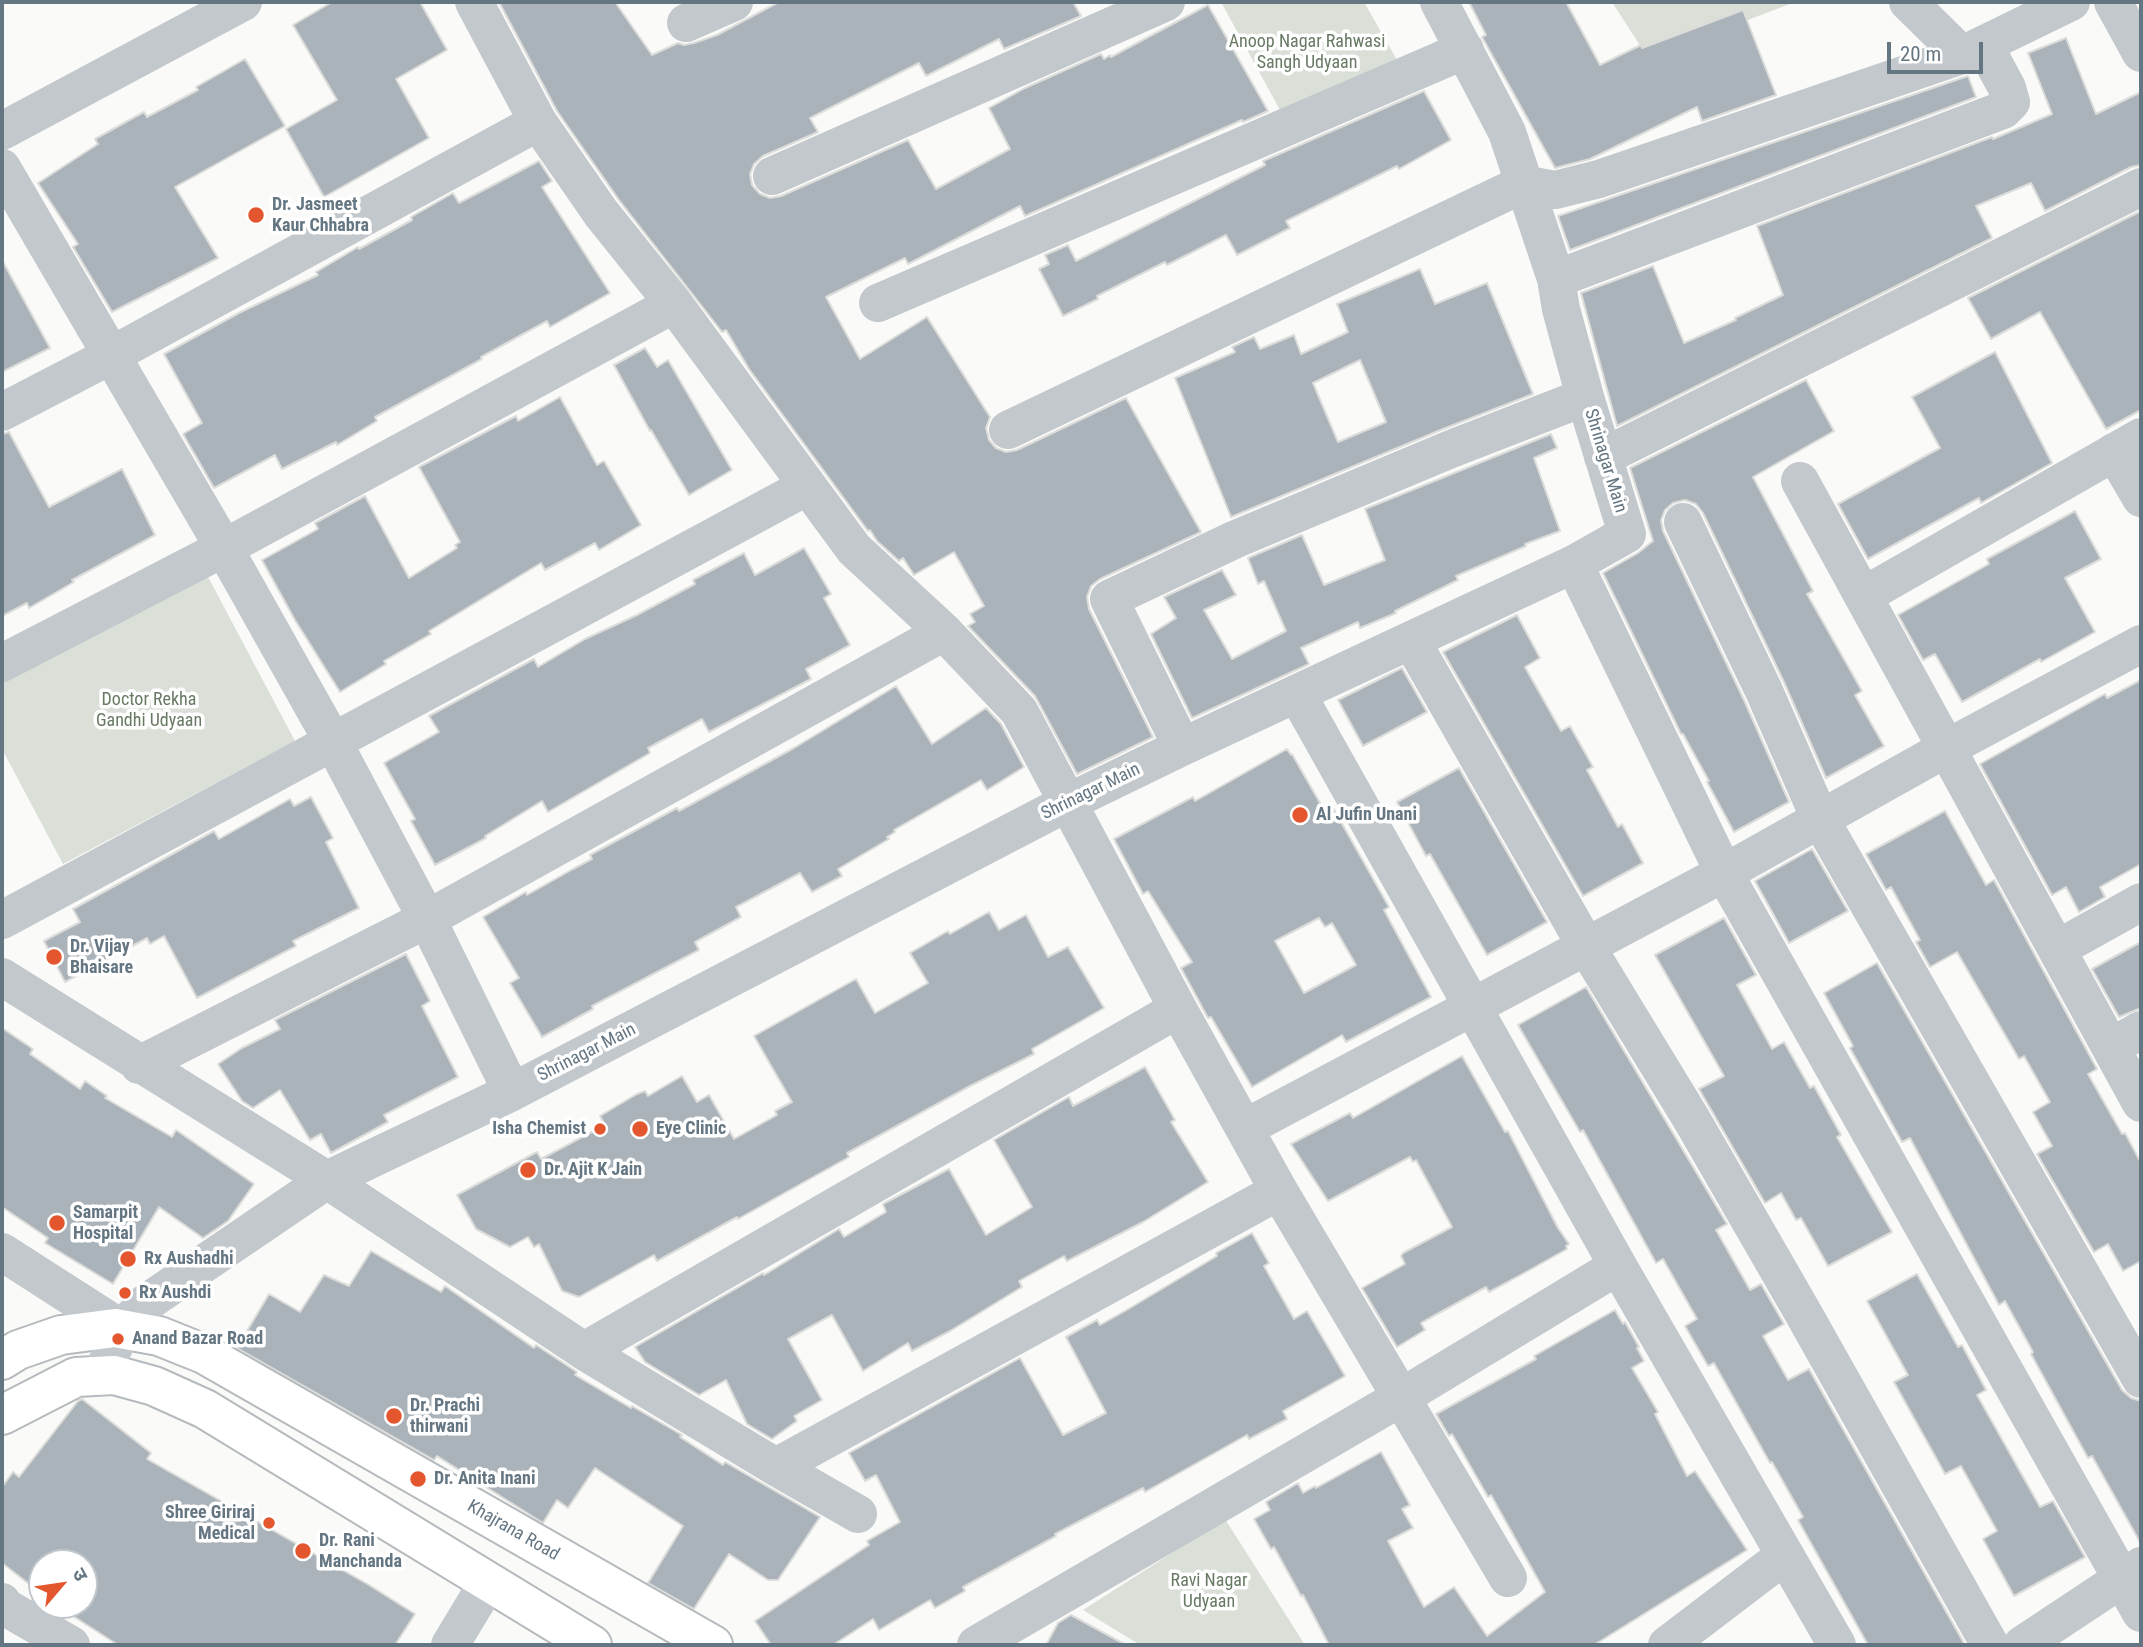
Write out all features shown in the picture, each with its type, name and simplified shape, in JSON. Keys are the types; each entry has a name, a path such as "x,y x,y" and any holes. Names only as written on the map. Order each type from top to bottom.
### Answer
{"main road":[{"name":"Khajrana Road","path":"122,1329 159,1336 204,1354 713,1645"},
{"path":"2,1360 18,1350 61,1335 122,1329"},
{"path":"2,1415 76,1377 114,1375 153,1386 205,1409 592,1645"}],"street":[{"path":"2,131 243,2"},
{"path":"474,2 538,122 601,214 674,304 806,487 854,549 944,632 1019,711 1178,1009 1279,1191 1508,1578"},
{"path":"685,23 734,2"},
{"path":"772,176 1166,2"},
{"name":"Shrinagar Main","path":"101,1376 122,1329 146,1303 327,1180 512,1092 1069,802 1574,564 1627,534 1585,397 1561,309 1556,279 1507,132 1439,2"},
{"path":"1556,279 2003,110 2011,102 2007,88 1973,50 1908,2"},
{"path":"1008,430 1523,184 1555,190 1599,179 1973,50 2071,2"},
{"path":"2113,2 2141,53"},
{"path":"878,303 1465,50"},
{"path":"2,412 110,356 538,122"},
{"path":"2,168 224,548 332,742 427,919 512,1092"},
{"path":"1604,457 2141,187"},
{"path":"2,663 224,548 674,304"},
{"path":"1182,747 1109,599 1236,539 1451,449 1585,397"},
{"path":"1863,596 2128,444 2141,498"},
{"path":"1800,481 2057,949 2126,1039 2141,1103"},
{"path":"2,920 806,487"},
{"path":"1683,522 1764,691 1820,819 2141,1379"},
{"path":"1574,564 1724,873 2131,1572 2141,1613"},
{"path":"139,1065 427,919 944,632"},
{"path":"1411,640 1586,946 1699,1132 1990,1645"},
{"path":"1245,1128 1724,873 1947,748 2141,644"},
{"path":"1297,694 1618,1266 1837,1645"},
{"path":"2057,949 2141,902"},
{"path":"2,977 327,1180 584,1351 776,1468 858,1514"},
{"path":"584,1351 1178,1009"},
{"path":"776,1468 1279,1191"},
{"path":"2,1252 122,1329"},
{"path":"976,1645 1400,1398 1618,1266"},
{"path":"1667,1645 1784,1556"},
{"path":"2022,1645 2131,1572"},
{"path":"450,1645 488,1582"},
{"path":"3,1606 71,1645"}],"green space":[{"name":"Anoop Nagar Rahwasi Sangh Udyaan","path":"1221,2 1364,2 1397,60 1286,121"},
{"path":"1612,2 1795,2 1648,58"},
{"name":"Doctor Rekha Gandhi Udyaan","path":"206,573 295,741 63,864 2,749 2,682"},
{"name":"Ravi Nagar Udyaan","path":"1225,1519 1305,1645 1140,1645 1083,1610"}],"building":[{"path":"332,2 420,2 447,50 396,79 429,138 324,197 286,129 337,100 293,25"},
{"path":"499,2 615,2 652,55 678,43 694,43 717,35 779,2 1073,2 1081,16 1004,49 999,39 926,76 919,63 810,118 818,132 763,156 754,164 750,174 752,185 760,194 770,198 781,196 908,140 936,189 1010,149 989,108 1025,88 1101,54 1104,59 1110,55 1111,57 1208,5 1268,111 1025,216 1020,206 908,264 905,258 826,297 860,359 927,317 990,417 986,428 989,440 996,448 1006,452 1017,450 1126,398 1201,532 1100,579 1091,586 1087,597 1089,609 1153,737 1077,774 1035,696 968,626 975,622 970,614 984,606 954,552 914,575 903,558 899,561 877,541 870,530 868,531 749,369 726,330 722,332 619,200 557,111"},
{"path":"1469,2 1566,2 1600,65 1641,45 1642,48 1743,10 1776,95 1702,121 1697,107 1590,159 1555,168 1482,37 1486,35"},
{"path":"2066,38 2096,114 2141,92 2141,165 2131,167 2045,211 2031,183 1976,206 1992,238 1617,426 1581,293 1653,266 1684,343 1736,320 1735,318 1783,295 1757,226 1992,137 1993,139 2052,114 2028,53"},
{"path":"245,59 285,126 175,187 218,258 112,312 73,247 78,244 38,183 98,144 95,139 144,112 147,117 198,90 196,87"},
{"path":"1968,76 1976,97 1570,250 1558,216"},
{"path":"1424,91 1451,140 1399,169 1397,166 1286,221 1290,228 1237,255 1226,235 1167,265 1165,262 1063,316 1039,269 1049,264 1045,255 1068,245 1076,261 1265,165 1263,161"},
{"path":"539,161 552,181 542,187 610,293 550,327 547,321 481,357 482,359 375,417 377,421 337,445 336,442 282,469 275,455 214,488 183,434 202,423 164,354 239,313 318,275 316,272 412,220 411,217 453,193 459,203"},
{"path":"2141,211 2141,410 2106,429 2040,312 1991,339 1968,298"},
{"path":"2,260 50,348 2,372"},
{"path":"1420,269 1435,304 1487,283 1533,394 1231,517 1175,378 1235,352 1232,347 1254,337 1260,349 1294,335 1301,354 1348,332 1337,304","holes":["1360,360 1386,422 1338,442 1313,383"]},
{"path":"645,348 657,367 668,360 732,470 689,495 614,365"},
{"path":"1995,352 2052,463 1981,503 1979,498 1868,559 1838,504 1940,448 1912,397"},
{"path":"1806,380 1834,431 1753,477 1813,591 1807,594 1862,691 1855,695 1884,746 1826,778 1784,682 1703,513 1696,504 1685,500 1673,503 1665,510 1661,520 1663,531 1744,700 1789,802 1734,832 1707,782 1709,781 1681,734 1603,573 1653,541 1630,468"},
{"path":"560,397 597,465 604,461 641,525 599,550 595,543 545,570 541,563 429,631 431,634 384,661 386,664 340,692 295,620 262,560 318,529 315,523 365,496 409,578 457,548 455,545 460,542 419,467 516,416 518,421"},
{"path":"9,432 49,507 122,469 155,535 72,580 74,582 29,608 27,603 2,616 2,434"},
{"path":"1551,434 1557,448 1534,458 1560,531 1456,576 1458,580 1395,611 1396,613 1360,628 1358,622 1301,648 1309,664 1192,718 1151,634 1176,618 1164,597 1222,570 1236,595 1204,610 1232,659 1286,631 1264,581 1258,584 1248,558 1302,535 1324,585 1385,560 1365,509"},
{"path":"2075,511 2101,559 2065,578 2095,632 1962,702 1935,654 1923,660 1898,615 1989,564 1987,559"},
{"path":"804,548 831,594 824,598 850,645 806,669 811,679 709,732 702,719 648,748 650,753 548,812 542,801 485,836 486,838 435,865 411,821 415,819 384,763 439,732 429,716 534,659 538,667 585,639 695,584 693,580 744,553 755,575"},
{"path":"1517,615 1540,658 1525,667 1561,731 1570,726 1593,767 1587,770 1618,827 1622,824 1643,863 1583,896 1443,652"},
{"path":"1402,668 1427,712 1363,746 1338,700"},
{"path":"2141,680 2141,864 2100,887 2105,897 2079,912 2066,887 2052,895 1980,764 2105,694 2107,698"},
{"path":"896,686 932,744 986,708 1001,724 1024,767 987,790 981,780 894,830 895,832 887,837 889,839 838,869 842,876 812,892 800,873 736,907 741,917 695,942 699,950 592,1006 593,1009 542,1037 510,983 519,978 483,917 592,859 590,855 677,808 679,811 794,748"},
{"path":"1287,749 1324,810 1332,806 1389,907 1384,910 1431,997 1346,1042 1342,1035 1252,1087 1211,1017 1208,1018 1181,968 1192,962 1148,891 1143,894 1114,839 1193,797 1195,801","holes":["1319,918 1325,927 1332,923 1356,965 1304,993 1275,941"]},
{"path":"1459,768 1547,922 1487,955 1430,854 1426,856 1397,802"},
{"path":"311,797 333,838 326,842 359,908 293,941 296,946 197,998 164,936 150,944 147,938 65,982 44,941 80,922 73,909 214,831 219,839 290,799 294,806"},
{"path":"1945,811 1986,885 1994,880 2097,1069 2088,1074 2141,1163 2141,1261 2123,1271 2108,1244 2094,1252 2037,1154 2052,1146 2033,1112 2050,1102 2024,1056 2019,1059 1957,952 1930,967 1916,942 1920,940 1891,887 1886,890 1866,854"},
{"path":"1812,849 1848,911 1789,943 1755,881"},
{"path":"989,912 999,930 1026,915 1048,957 1068,947 1104,1008 1032,1049 1034,1054 847,1153 849,1157 738,1219 737,1217 657,1261 654,1255 579,1297 562,1291 539,1244 534,1247 528,1237 510,1247 476,1229 457,1195 537,1152 541,1159 605,1125 600,1116 637,1094 645,1091 648,1096 682,1076 697,1102 709,1095 734,1139 777,1115 775,1111 792,1102 754,1036 856,979 875,1013 928,983 910,953"},
{"path":"1724,918 1756,975 1737,985 1772,1049 1784,1042 1810,1088 1814,1086 1841,1135 1837,1137 1892,1232 1828,1266 1801,1218 1796,1220 1781,1193 1765,1203 1699,1089 1724,1076 1655,955"},
{"path":"2141,942 2141,1008 2119,1017 2092,969"},
{"path":"406,954 430,1001 422,1006 458,1077 384,1115 388,1122 331,1153 321,1134 310,1140 280,1090 253,1108 242,1101 218,1064 242,1048 280,1029 275,1020"},
{"path":"1877,963 2122,1390 2131,1398 2141,1401 2141,1544 2092,1456 2088,1458 2005,1301 1999,1305 1910,1138 1902,1142 1850,1048 1853,1046 1824,993"},
{"path":"1586,987 1727,1224 1716,1230 1750,1290 1761,1284 1784,1324 1763,1336 1788,1380 1809,1369 1965,1645 1868,1645 1798,1520 1803,1517 1772,1462 1770,1463 1714,1363 1708,1366 1685,1326 1697,1319 1663,1259 1656,1263 1583,1130 1580,1132 1518,1025"},
{"path":"2,1028 33,1049 30,1054 80,1089 85,1081 107,1096 105,1098 172,1137 176,1130 254,1184 228,1221 203,1238 159,1207 113,1284 45,1243 48,1238 2,1207"},
{"path":"1462,1056 1505,1132 1508,1131 1569,1244 1567,1249 1489,1292 1486,1287 1421,1323 1425,1330 1397,1347 1362,1288 1405,1264 1401,1256 1403,1253 1452,1227 1416,1160 1413,1162 1410,1157 1328,1201 1291,1144 1350,1113 1353,1118"},
{"path":"1145,1067 1175,1120 1171,1122 1208,1182 1143,1222 1067,1261 1064,1256 1019,1281 1022,1287 950,1331 912,1351 908,1343 863,1371 832,1315 788,1339 822,1400 794,1416 797,1421 772,1439 747,1424 726,1380 699,1395 645,1362 635,1347 763,1273 764,1275 839,1229 844,1237 886,1212 883,1204 949,1169 986,1235 1032,1207 994,1140 1069,1097 1073,1106"},
{"path":"1252,1233 1269,1263 1264,1266 1294,1319 1307,1311 1345,1376 1283,1411 1287,1419 1249,1439 1247,1435 1145,1492 1143,1488 1055,1534 1056,1536 963,1587 965,1591 935,1608 930,1600 879,1630 873,1619 833,1645 771,1645 755,1621 869,1545 867,1541 900,1522 876,1475 865,1481 849,1453 1020,1358 1063,1435 1106,1413 1066,1337 1097,1320 1100,1325"},
{"path":"371,1251 441,1292 445,1286 534,1348 536,1345 577,1372 575,1375 682,1435 680,1437 723,1465 725,1462 820,1517 778,1580 768,1580 729,1554 694,1609 648,1583 683,1526 595,1468 568,1508 557,1500 543,1523 437,1456 434,1460 237,1348 269,1294 300,1312 324,1275 349,1286"},
{"path":"1917,1274 1958,1347 1962,1345 1986,1390 1977,1395 2040,1507 2053,1501 2085,1557 2014,1596 1983,1539 1997,1531 1961,1466 1945,1474 1894,1382 1908,1375 1867,1301"},
{"path":"1615,1310 1623,1324 1625,1322 1644,1361 1632,1368 1658,1412 1655,1414 1687,1476 1695,1471 1747,1550 1594,1645 1329,1645 1303,1595 1301,1596 1274,1547 1271,1549 1254,1519 1270,1510 1266,1502 1298,1483 1303,1493 1315,1486 1316,1488 1381,1452 1410,1505 1402,1509 1413,1528 1388,1541 1424,1607 1454,1587 1487,1636 1545,1592 1491,1495 1488,1497 1452,1434 1449,1436 1436,1414 1536,1359 1534,1356"},
{"path":"82,1399 151,1453 147,1459 415,1614 395,1645 118,1645 78,1619 98,1619 98,1549 28,1549 28,1583 2,1563 2,1487 13,1472 19,1477"},
{"path":"1071,1615 1126,1645 1046,1645 1058,1623"}],"place":[{"name":"Dr. Jasmeet Kaur Chhabra","path":"256,215"},
{"name":"Al Jufin Unani","path":"1300,815"},
{"name":"Dr. Vijay Bhaisare","path":"54,957"},
{"name":"Isha Chemist","path":"600,1129"},
{"name":"Eye Clinic","path":"640,1129"},
{"name":"Dr. Ajit K Jain","path":"528,1170"},
{"name":"Samarpit Hospital","path":"57,1223"},
{"name":"Rx Aushadhi","path":"128,1259"},
{"name":"Rx Aushdi","path":"125,1293"},
{"name":"Anand Bazar Road","path":"118,1339"},
{"name":"Dr. Prachi thirwani","path":"394,1416"},
{"name":"Dr. Anita Inani","path":"418,1479"},
{"name":"Shree Giriraj Medical","path":"269,1523"},
{"name":"Dr. Rani Manchanda","path":"303,1551"}]}
